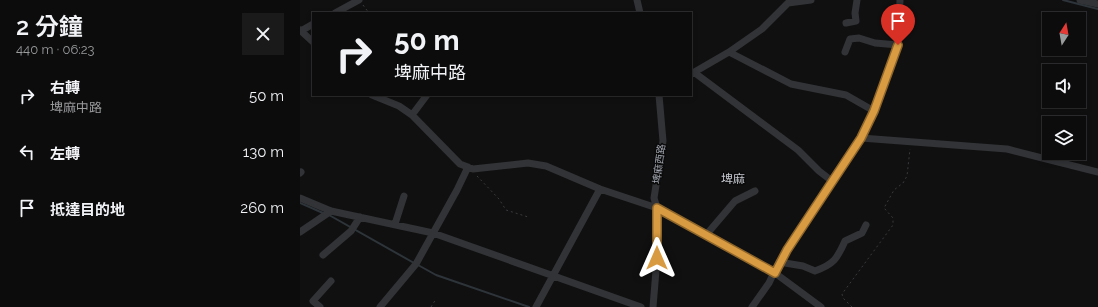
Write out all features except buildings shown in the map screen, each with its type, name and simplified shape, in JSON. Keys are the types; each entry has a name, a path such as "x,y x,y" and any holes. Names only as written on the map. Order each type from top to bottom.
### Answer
{"street":[{"path":"337,12 359,0"},
{"path":"637,0 640,12"},
{"path":"811,0 788,3 762,29 729,52 693,74 798,150 819,171 832,181"},
{"path":"846,23 856,21 855,13 857,0"},
{"path":"752,307 861,138 874,111 898,45 900,0"},
{"path":"1080,0 1098,4"},
{"path":"312,24 300,30 312,41"},
{"path":"845,52 850,39 859,38 875,43 898,45"},
{"path":"729,52 791,84 846,95 874,111"},
{"path":"374,96 399,106 412,115 460,164 471,168 528,164 546,166 600,189 657,208 775,273 821,307"},
{"path":"412,115 426,96"},
{"name":"埤麻西路","path":"653,307 657,258 657,208 654,198 663,141 659,96"},
{"path":"861,138 911,143 1007,149 1098,172"},
{"path":"380,307 416,264 457,190 471,168"},
{"path":"536,307 600,189"},
{"path":"706,235 735,201 755,191"},
{"path":"395,224 404,196"},
{"path":"300,198 331,211 433,233 641,307"},
{"path":"300,232 331,211"},
{"path":"323,255 351,231 360,217"},
{"path":"780,262 803,266 815,271 822,269 837,259 845,241 862,233 866,226"},
{"path":"320,307 313,301 331,281"}],"path":[{"path":"359,0 368,12"},
{"path":"852,307 842,298 842,294 893,225 893,218 884,208 894,190 903,183 907,176 911,143"},
{"path":"471,168 499,199 506,210 528,217"},
{"path":"431,307 436,299"}],"waterway":[{"path":"1063,0 1098,9"},
{"path":"300,203 323,213"},
{"path":"329,215 414,263"},
{"path":"418,265 436,275 529,307"}],"district":[{"name":"埤麻","path":"733,179"}],"route":[{"path":"657,258 657,208 775,273 787,250 861,138 874,111 898,45"}]}
